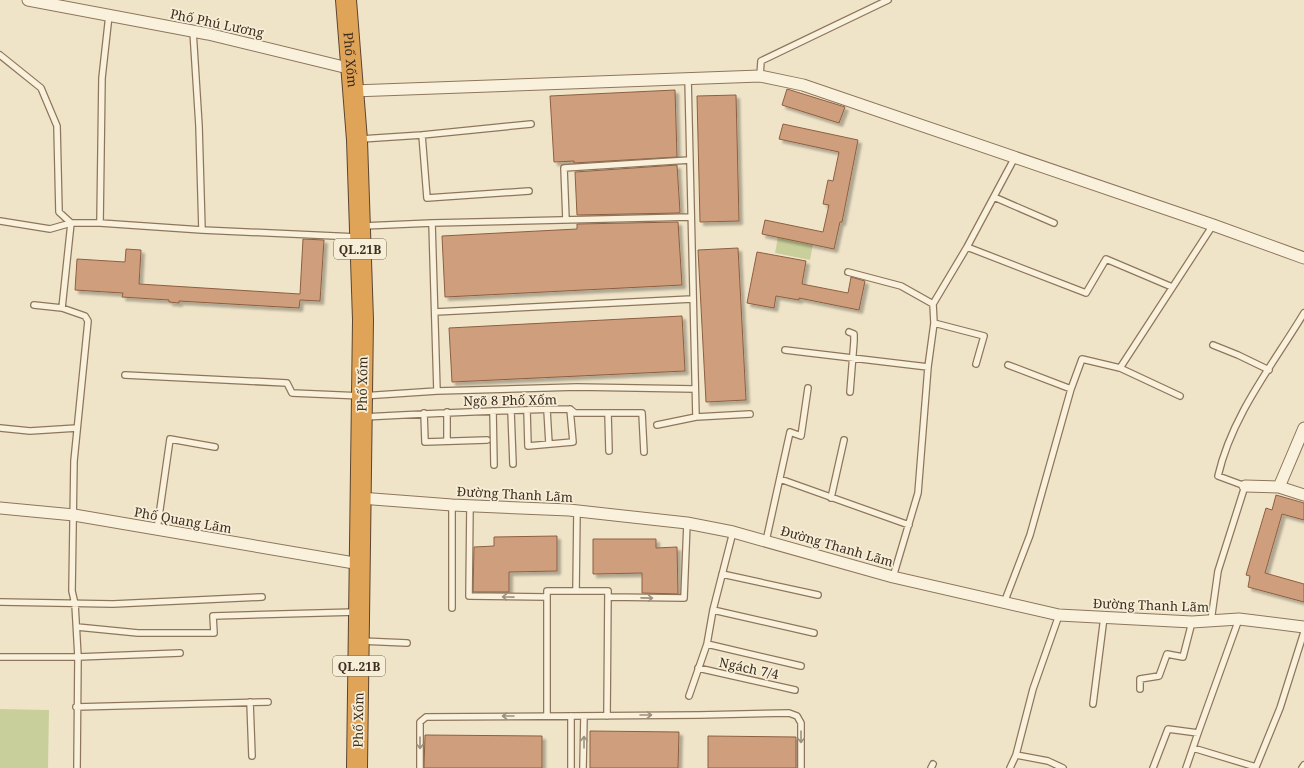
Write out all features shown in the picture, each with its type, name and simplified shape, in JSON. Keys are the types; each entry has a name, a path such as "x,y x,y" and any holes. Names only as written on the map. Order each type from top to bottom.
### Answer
{"highway":[{"name":"Phố Xốm","path":"349,1 357,140 363,320 357,768"}],"street":[{"name":"Phố Phú Lương","path":"28,0 193,31 352,69"},
{"path":"353,91 688,78 760,79 803,85 1014,159 1213,225 1304,258"},
{"path":"1279,488 1304,428"},
{"path":"1244,486 1279,488 1304,495"},
{"name":"Đường Thanh Lãm","path":"360,498 452,505 577,511 687,523 733,532 893,576 1059,615 1192,622 1211,622 1239,619 1304,627"},
{"name":"Phố Quang Lãm","path":"0,508 74,515 360,564"}],"lane":[{"path":"760,79 760,61 888,0"},
{"path":"100,223 102,78 109,15"},
{"path":"193,31 199,126 202,230"},
{"path":"0,55 41,88 57,126 59,212 70,223"},
{"path":"688,78 692,299 696,417"},
{"path":"357,140 531,124"},
{"path":"422,135 427,198 529,191"},
{"path":"893,576 918,493 928,367 934,323 933,304 967,247 1014,159"},
{"path":"566,220 564,168 690,160"},
{"path":"994,197 1054,223"},
{"path":"0,221 50,229 70,223 100,223 202,230 359,232 432,223 691,217"},
{"path":"62,308 70,223"},
{"path":"432,223 437,391"},
{"path":"1120,368 1213,225"},
{"path":"967,247 1086,293 1106,259 1172,287"},
{"path":"848,272 901,286 933,304"},
{"path":"435,312 692,299"},
{"path":"34,305 62,308 85,316 88,320 74,461 72,591 76,604 78,657 76,707 77,768"},
{"path":"1211,622 1218,571 1244,486 1218,476 1221,464 1237,420 1304,313"},
{"path":"934,323 984,336 976,364"},
{"path":"849,332 854,334 854,359 850,392"},
{"path":"1213,345 1238,354 1269,370"},
{"path":"785,350 928,367"},
{"path":"1004,603 1030,536 1071,389 1082,359 1120,368 1180,396"},
{"path":"1008,365 1071,389"},
{"path":"124,375 287,383 292,393 362,396 437,391 577,387 695,389"},
{"path":"766,541 790,432 801,436 808,388"},
{"path":"527,410 528,446 573,442 570,410"},
{"name":"Ngõ 8 Phố Xốm","path":"362,417 447,412 527,410 570,410 575,413 642,413 644,452"},
{"path":"547,410 549,444"},
{"path":"493,411 494,465"},
{"path":"511,411 513,464"},
{"path":"447,412 447,441"},
{"path":"424,413 425,442 487,440"},
{"path":"608,413 609,451"},
{"path":"657,425 696,417 750,414"},
{"path":"0,428 30,431 77,428"},
{"path":"157,530 170,439 215,447"},
{"path":"831,498 844,440"},
{"path":"780,479 909,525"},
{"path":"452,505 452,608"},
{"path":"470,506 469,596 547,597"},
{"path":"576,591 577,511"},
{"path":"608,597 684,598 687,523"},
{"path":"689,696 707,644 713,610 733,532"},
{"path":"722,574 818,594"},
{"path":"547,716 547,591 608,591 607,716"},
{"path":"0,602 136,604 262,597"},
{"path":"713,610 814,633"},
{"path":"77,627 138,634 214,634 213,616 359,612"},
{"path":"1010,768 1016,755 1033,689 1059,615"},
{"path":"1094,704 1104,617"},
{"path":"1186,768 1239,619"},
{"path":"1140,689 1140,679 1159,676 1167,654 1183,657 1192,622"},
{"path":"1193,748 1256,767 1280,708 1304,632"},
{"path":"359,641 407,643"},
{"path":"707,644 801,666"},
{"path":"0,657 78,657 180,653"},
{"name":"Ngách 7/4","path":"698,668 795,690"},
{"path":"250,702 252,756"},
{"path":"76,707 268,702"},
{"path":"420,768 420,722 424,718 794,714 801,723 801,768"},
{"path":"571,716 571,768"},
{"path":"583,768 584,716"},
{"path":"1153,768 1168,729 1198,733"},
{"path":"1016,755 1048,760 1063,768"}],"green space":[{"path":"778,237 813,244 810,260 775,253"},
{"path":"0,709 49,710 48,768 0,768"}],"building":[{"path":"787,89 845,107 839,123 782,105"},
{"path":"675,90 677,157 574,163 574,161 554,162 550,96"},
{"path":"736,95 739,221 700,222 697,96"},
{"path":"783,124 858,140 842,222 840,222 834,249 762,234 765,220 823,232 829,205 823,204 828,180 833,181 839,152 779,139"},
{"path":"677,165 680,212 678,213 577,215 575,172"},
{"path":"678,222 682,285 445,297 442,236 577,229 577,224"},
{"path":"303,239 324,240 320,301 300,300 299,308 179,301 179,303 169,302 169,300 122,297 123,293 75,290 77,259 125,262 126,249 141,250 139,284 300,294"},
{"path":"738,248 746,400 706,402 698,250"},
{"path":"757,252 806,261 802,284 848,293 851,277 865,281 859,310 799,298 799,300 776,296 774,308 747,303"},
{"path":"682,316 685,371 452,382 449,328"},
{"path":"1276,495 1304,503 1304,520 1282,514 1265,573 1304,584 1304,602 1248,587 1250,576 1246,575 1266,508 1272,510"},
{"path":"557,536 557,571 509,572 509,592 473,592 474,547 494,546 494,537"},
{"path":"593,539 656,539 656,548 677,547 678,594 642,593 642,573 593,574"},
{"path":"590,731 679,732 678,768 590,768"},
{"path":"425,735 542,736 542,768 424,768"},
{"path":"708,736 796,737 796,768 708,768"}]}
